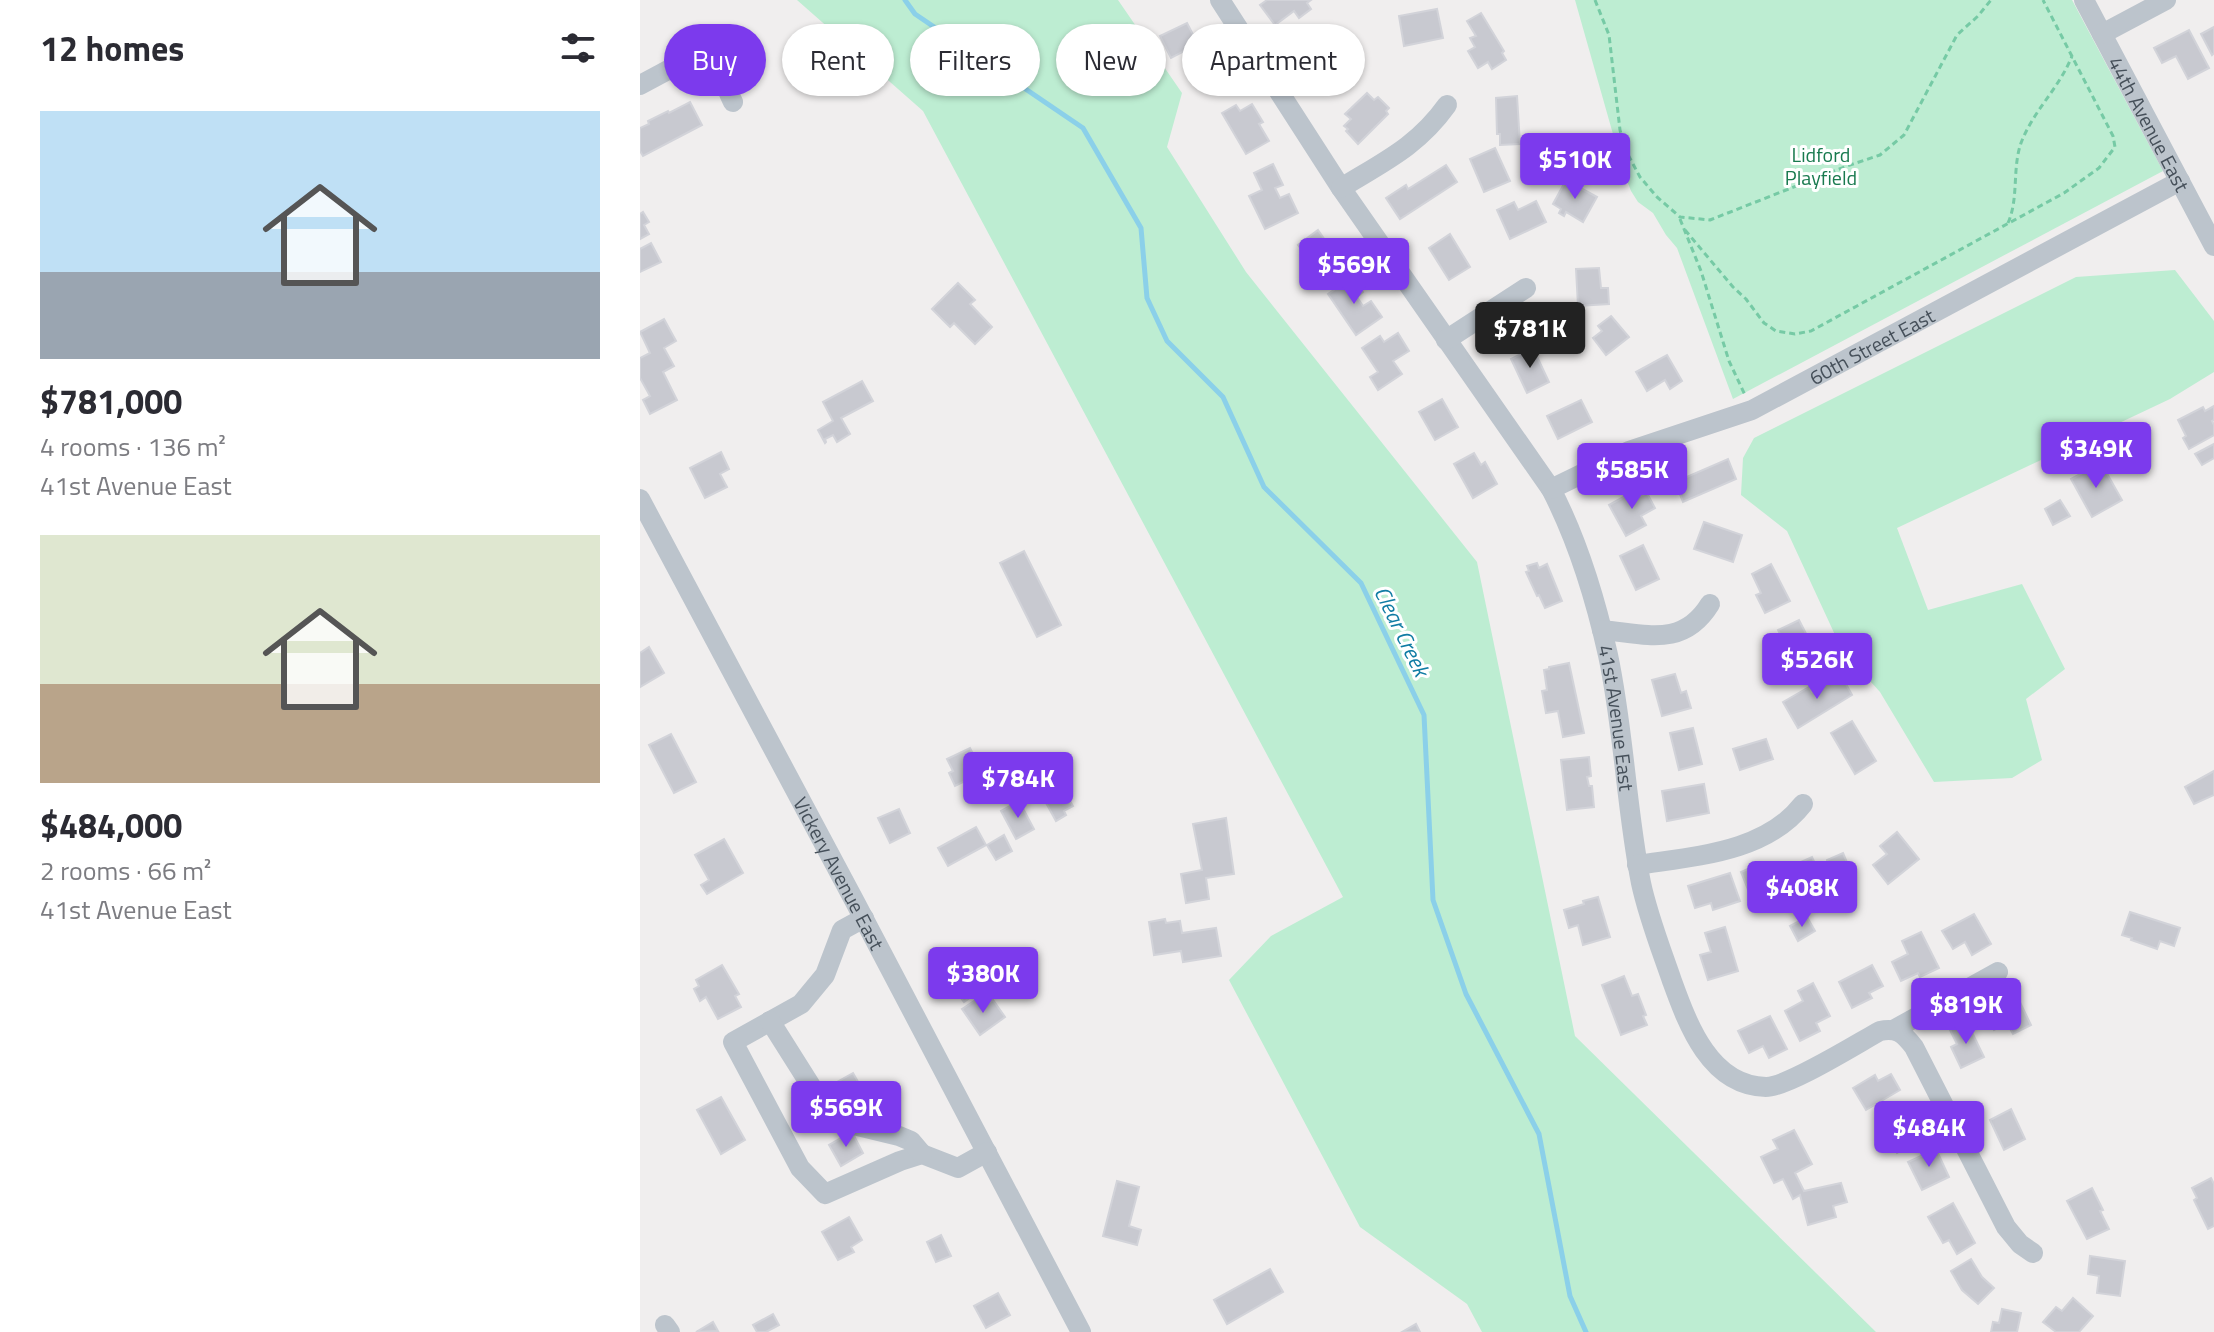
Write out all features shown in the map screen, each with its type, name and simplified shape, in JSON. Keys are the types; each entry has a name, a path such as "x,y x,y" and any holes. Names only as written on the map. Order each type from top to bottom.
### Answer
{"street":[{"name":"41st Avenue East","path":"1220,0 1341,188 1551,489 1579,550 1602,630 1614,685 1637,865 1648,910 1689,1024 1706,1053 1730,1075 1759,1086 1780,1084 1880,1031 1895,1029 1998,972"},
{"name":"44th Avenue East","path":"2084,0 2212,238"},
{"path":"2102,34 2166,0"},
{"path":"640,85 696,55 703,55 714,63 733,102"},
{"path":"1341,188 1409,147 1447,105"},
{"name":"60th Street East","path":"1551,489 1629,451 1752,410 2180,181"},
{"path":"1446,340 1526,288"},
{"name":"Vickery Avenue East","path":"640,499 1081,1332"},
{"path":"1602,630 1667,636 1680,633 1703,616 1710,604"},
{"path":"1637,865 1715,852 1746,843 1788,820 1803,804"},
{"path":"864,918 842,930 825,975 801,1004 733,1042 800,1168 825,1194 922,1154"},
{"path":"770,1021 823,1105 837,1121 899,1136 911,1141 922,1154 958,1168 987,1152"},
{"path":"1895,1029 1914,1047 2006,1227 2020,1244 2033,1253"}],"path":[{"path":"1595,0 1609,35 1620,130 1626,151 1640,177 1680,217 1701,271 1729,361 1752,410"},
{"path":"1680,217 1710,220 1880,155 1904,135 1957,35 1991,0"},
{"path":"1685,230 1764,323 1776,331 1795,334 1811,331 2064,193 2099,168 2115,147 2113,136 2043,0"},
{"path":"2008,223 2013,212 2016,157 2023,137 2067,69 2072,56"}],"green space":[{"path":"797,0 1118,0 1135,24 1056,24 1056,96 1166,96 1166,70 1182,93 1167,147 1246,272 1477,562 1575,1036 1876,1332 1482,1332 1467,1304 1360,1227 1229,980 1271,936 1343,897 923,111 894,85 894,24 824,24"},
{"name":"Lidford Playfield","path":"1575,0 2072,0 2163,171 1733,399 1677,248 1653,213 1638,202 1631,191"},
{"path":"2175,270 2214,321 2214,372 2170,399 1897,528 1928,610 2022,584 2065,669 2026,699 2042,760 2012,778 1934,782 1880,692 1842,650 1787,531 1741,495 1743,458 1754,438 2076,277"}],"building":[{"path":"1267,0 1311,0 1307,3 1311,9 1299,18 1294,11 1276,24 1260,5"},
{"path":"1437,9 1443,38 1404,46 1399,16"},
{"path":"1481,13 1504,51 1506,60 1492,69 1488,62 1478,68 1468,51 1475,47 1470,38 1476,36 1467,21"},
{"path":"1182,25 1182,52 1171,58 1166,48 1166,33"},
{"path":"2214,27 2214,53 2212,55 2201,34"},
{"path":"2189,30 2209,68 2188,79 2176,56 2162,63 2154,48"},
{"path":"1367,93 1374,100 1378,97 1389,108 1386,111 1388,114 1358,144 1346,131 1348,129 1344,126 1351,119 1345,114"},
{"path":"1517,96 1520,144 1500,145 1496,98"},
{"path":"690,102 702,125 643,156 640,151 640,128 649,124 648,121"},
{"path":"1252,104 1263,122 1259,124 1269,141 1246,154 1222,113 1236,105 1240,111"},
{"path":"1495,148 1510,181 1484,192 1470,159"},
{"path":"1273,164 1283,185 1275,188 1280,198 1289,194 1298,213 1265,229 1249,196 1262,190 1254,173"},
{"path":"1446,165 1457,182 1400,219 1386,198 1406,185 1408,189"},
{"path":"1566,180 1597,197 1583,222 1566,212 1564,216 1559,213 1561,209 1553,204"},
{"path":"1536,201 1546,222 1510,239 1497,210 1514,202 1518,210"},
{"path":"643,212 649,222 644,225 649,234 640,239 640,214"},
{"path":"1318,230 1343,266 1324,280 1298,245"},
{"path":"1450,234 1470,267 1449,280 1429,248"},
{"path":"651,243 661,262 640,272 640,249"},
{"path":"1599,268 1601,288 1608,288 1609,304 1578,306 1576,269"},
{"path":"1353,277 1363,292 1357,297 1363,306 1371,301 1382,317 1356,335 1328,294"},
{"path":"958,283 975,300 970,304 992,327 975,344 954,323 950,327 932,309"},
{"path":"1611,316 1629,337 1606,355 1593,338 1602,331 1598,326"},
{"path":"664,319 676,341 664,348 674,366 663,372 677,400 650,414 643,400 650,396 640,378 640,358 650,353 640,332"},
{"path":"1398,333 1409,351 1393,361 1402,374 1378,390 1370,377 1378,372 1362,348 1380,336 1384,342"},
{"path":"1533,348 1549,382 1527,393 1511,359"},
{"path":"1667,355 1682,381 1670,389 1665,380 1647,391 1636,372"},
{"path":"862,381 873,401 841,418 850,434 837,442 833,435 825,439 825,443 818,430 833,421 823,402"},
{"path":"1442,399 1458,427 1435,440 1419,412"},
{"path":"1581,400 1592,422 1558,439 1547,416"},
{"path":"2214,406 2214,435 2189,449 2178,420 2203,407 2205,411"},
{"path":"2116,435 2125,451 2104,463 2095,446"},
{"path":"2214,444 2214,458 2202,465 2195,454"},
{"path":"721,452 729,469 720,474 727,487 705,498 690,468"},
{"path":"1474,453 1481,465 1485,462 1497,484 1473,498 1454,464"},
{"path":"1728,459 1736,479 1683,502 1675,482"},
{"path":"2101,463 2122,500 2092,517 2071,479"},
{"path":"1638,489 1641,496 1647,493 1655,508 1641,516 1646,525 1626,536 1609,505"},
{"path":"2060,500 2070,516 2053,525 2045,509"},
{"path":"1704,522 1742,535 1733,562 1694,549"},
{"path":"1643,545 1659,579 1636,590 1620,556"},
{"path":"1024,551 1061,625 1037,637 1000,563"},
{"path":"1537,563 1539,568 1547,564 1562,601 1545,608 1526,572 1529,571 1527,566"},
{"path":"1771,564 1790,601 1765,613 1756,595 1761,593 1752,574"},
{"path":"1799,620 1818,657 1791,671 1781,651 1787,648 1778,630"},
{"path":"649,647 664,673 640,687 640,653"},
{"path":"1569,663 1584,733 1563,737 1558,711 1546,713 1542,691 1547,690 1544,670"},
{"path":"1675,674 1681,693 1686,691 1691,708 1662,716 1652,680"},
{"path":"1841,675 1852,695 1798,728 1783,702 1809,687 1812,692"},
{"path":"1852,721 1876,761 1855,774 1831,733"},
{"path":"1693,728 1702,764 1679,770 1670,733"},
{"path":"671,734 696,782 674,793 649,745"},
{"path":"1766,739 1773,759 1740,770 1733,749"},
{"path":"970,748 979,766 1001,755 1006,766 996,771 999,778 974,790 969,779 955,786 947,759"},
{"path":"1589,757 1591,776 1587,777 1589,786 1592,786 1594,807 1567,810 1561,760"},
{"path":"2214,771 2214,795 2194,804 2185,787"},
{"path":"1059,782 1073,806 1056,821 1040,792"},
{"path":"1704,784 1709,813 1667,821 1662,791"},
{"path":"1019,801 1034,829 1016,839 1001,811"},
{"path":"899,809 910,833 890,843 878,818"},
{"path":"1226,818 1234,874 1206,878 1209,899 1186,903 1181,874 1202,870 1193,824"},
{"path":"976,827 986,845 948,866 938,848"},
{"path":"1897,832 1919,859 1888,884 1873,865 1887,854 1880,846"},
{"path":"1004,835 1012,851 996,860 987,845"},
{"path":"724,839 743,873 707,894 701,885 709,880 695,855"},
{"path":"1843,853 1853,877 1808,896 1794,865 1812,857 1817,868"},
{"path":"1761,863 1764,870 1784,864 1793,885 1753,902 1741,872"},
{"path":"1730,873 1740,901 1713,910 1711,903 1695,908 1688,886"},
{"path":"1598,897 1610,937 1583,945 1578,925 1569,928 1564,910"},
{"path":"2130,912 2180,928 2174,946 2160,941 2157,949 2122,935"},
{"path":"1974,914 1991,944 1972,955 1965,942 1953,949 1942,931"},
{"path":"1807,917 1815,931 1798,941 1790,926"},
{"path":"1165,919 1166,923 1180,921 1182,933 1216,928 1221,956 1183,962 1181,951 1154,955 1149,922"},
{"path":"1725,927 1738,971 1708,980 1700,955 1711,952 1705,933"},
{"path":"1921,932 1939,968 1901,981 1892,962 1908,954 1902,941"},
{"path":"963,960 984,987 964,1002 944,975"},
{"path":"722,965 739,994 735,996 741,1007 718,1019 706,997 700,1001 694,989 699,986 696,980"},
{"path":"1872,965 1883,986 1869,993 1872,998 1852,1008 1839,982"},
{"path":"1624,976 1632,996 1638,994 1647,1025 1621,1035 1602,985"},
{"path":"1813,983 1830,1016 1816,1023 1820,1031 1800,1041 1785,1011 1803,1001 1798,991"},
{"path":"2014,990 2031,1025 2013,1034 2007,1023 1994,1030 1984,1011 1998,1004 1996,999"},
{"path":"977,999 983,1007 993,1000 1005,1017 980,1035 962,1009"},
{"path":"1770,1016 1787,1049 1769,1058 1763,1046 1749,1053 1738,1031"},
{"path":"1967,1022 1984,1057 1961,1068 1951,1047 1957,1044 1950,1030"},
{"path":"853,1073 869,1101 839,1118 823,1090"},
{"path":"1891,1074 1900,1090 1866,1110 1853,1088 1875,1075 1878,1081"},
{"path":"721,1097 745,1140 721,1154 697,1110"},
{"path":"1910,1104 1920,1122 1913,1126 1920,1140 1897,1153 1879,1121"},
{"path":"2011,1109 2025,1139 2004,1150 1990,1120"},
{"path":"1794,1130 1812,1164 1795,1173 1804,1191 1841,1183 1847,1202 1833,1206 1836,1217 1808,1225 1800,1195 1793,1199 1783,1179 1774,1183 1761,1157 1778,1149 1773,1140"},
{"path":"852,1132 863,1153 841,1166 829,1145"},
{"path":"1936,1149 1949,1177 1922,1190 1908,1162"},
{"path":"2211,1178 2214,1184 2214,1226 2208,1229 2194,1200 2197,1198 2192,1188"},
{"path":"1117,1181 1139,1187 1129,1226 1141,1230 1137,1245 1103,1236"},
{"path":"2092,1188 2109,1229 2087,1239 2067,1201"},
{"path":"1953,1203 1975,1243 1957,1254 1949,1240 1943,1243 1928,1217"},
{"path":"849,1217 862,1240 851,1247 854,1252 838,1260 822,1232"},
{"path":"941,1235 951,1256 936,1262 927,1242"},
{"path":"2090,1256 2125,1261 2120,1296 2097,1293 2099,1276 2088,1274"},
{"path":"1971,1259 1982,1277 1994,1288 1978,1304 1962,1290 1951,1271"},
{"path":"1270,1269 1283,1292 1227,1324 1214,1300"},
{"path":"998,1293 1010,1315 986,1328 974,1306"},
{"path":"2073,1298 2093,1316 2079,1332 2056,1332 2043,1322 2056,1307 2062,1311"},
{"path":"2002,1309 2021,1313 2017,1332 1991,1332 1993,1322 1999,1323"},
{"path":"773,1314 779,1325 766,1332 757,1332 753,1325"},
{"path":"713,1322 718,1331 696,1332"},
{"path":"1416,1324 1420,1332 1402,1332"}],"waterway":[{"name":"Clear Creek","path":"905,0 915,14 1083,128 1141,228 1147,298 1167,341 1223,397 1264,487 1361,583 1424,715 1433,900 1466,994 1539,1134 1570,1296 1586,1332"}]}
